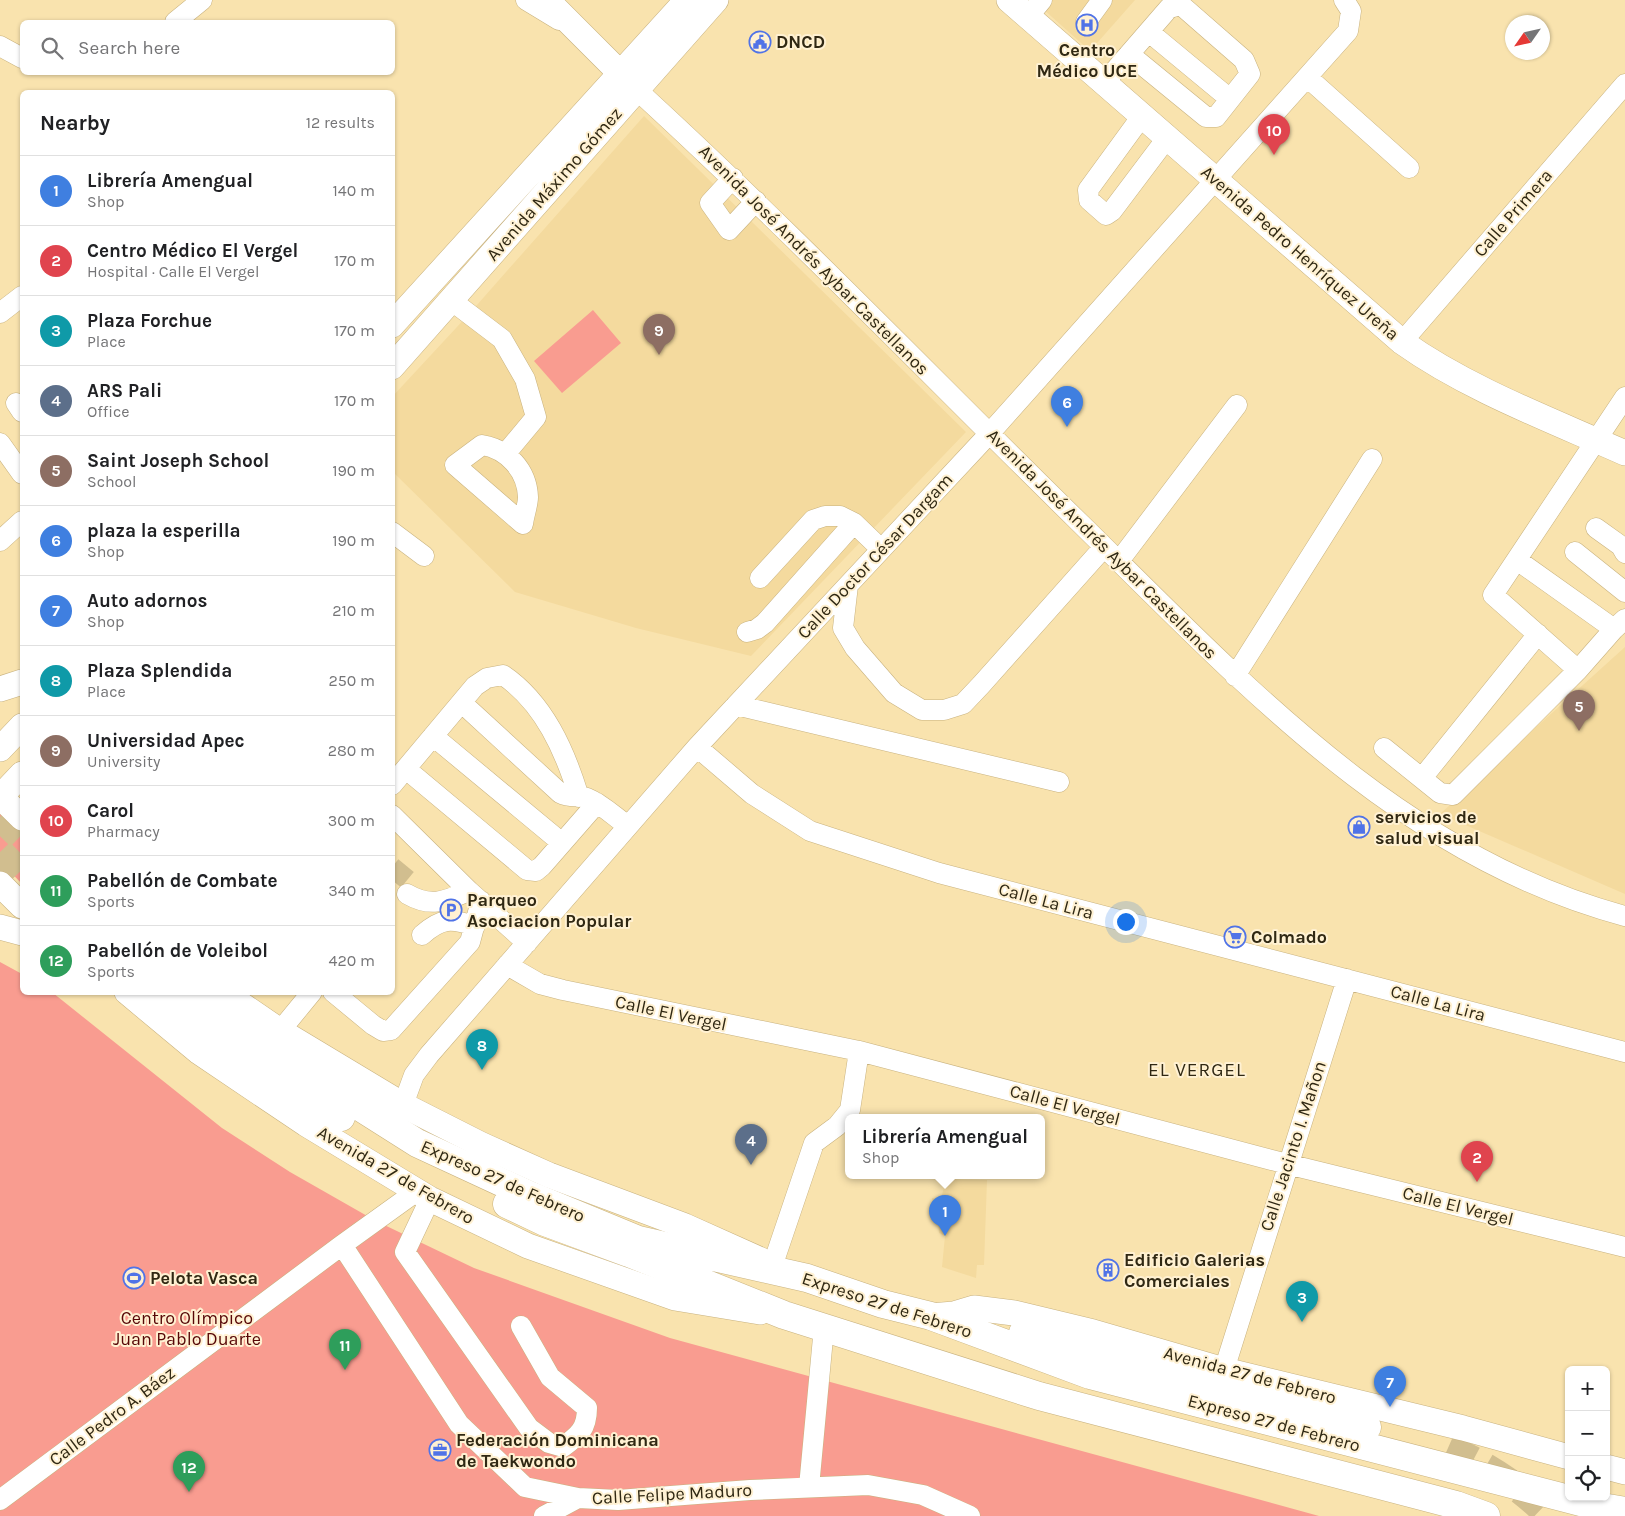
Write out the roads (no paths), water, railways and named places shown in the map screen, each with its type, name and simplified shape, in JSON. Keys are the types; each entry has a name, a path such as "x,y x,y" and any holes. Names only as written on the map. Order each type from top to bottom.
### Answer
{"highway":[{"name":"Expreso 27 de Febrero","path":"163,995 272,1074 392,1148 545,1222 629,1253 784,1316 1039,1396 1486,1516"},
{"name":"Expreso 27 de Febrero","path":"200,995 278,1055 417,1143 529,1195 638,1240 807,1278 942,1315 1090,1375 1596,1506 1625,1511"},
{"path":"942,1315 1448,1448"}],"main road":[{"path":"547,0 628,82"},
{"name":"Avenida Máximo Gómez","path":"395,364 452,301 628,82 686,0"},
{"name":"Avenida Máximo Gómez","path":"395,322 628,82 716,0"},
{"name":"Avenida Pedro Henríquez Ureña","path":"1009,0 1035,8 1104,82 1402,342 1425,358 1459,377 1625,453"},
{"path":"0,689 20,683"},
{"path":"0,749 20,728"},
{"path":"20,776 0,797 20,816"},
{"path":"0,884 20,904"},
{"path":"0,928 20,933"},
{"name":"Avenida 27 de Febrero","path":"131,995 199,1052 306,1124 424,1195 528,1246 675,1298 784,1316"},
{"path":"228,995 280,1030 403,1105 480,1144 549,1175 685,1226 807,1278"},
{"name":"Avenida 27 de Febrero","path":"942,1315 974,1308 1014,1313 1093,1332 1224,1370 1463,1428 1565,1456"},
{"path":"1610,1468 1625,1472"}],"street":[{"path":"177,20 202,0"},
{"path":"526,0 580,33"},
{"path":"1086,22 1102,0"},
{"path":"1104,82 1169,8 1181,5 1244,60 1250,74 1216,117 1206,117 1129,54"},
{"name":"Calle Doctor César Dargam","path":"403,1105 414,1074 697,747 989,434 1348,31 1347,6"},
{"path":"1149,32 1230,99"},
{"path":"0,46 20,57"},
{"path":"1307,77 1409,168"},
{"name":"Avenida José Andrés Aybar Castellanos","path":"628,82 734,178 989,434 1235,676 1326,756 1383,799 1440,835 1493,865 1596,909 1625,916"},
{"name":"Calle Primera","path":"1402,342 1625,84"},
{"path":"1142,116 1088,190 1089,200 1106,215 1112,212 1145,171 1167,138"},
{"path":"1119,150 1145,171"},
{"path":"734,178 710,203 729,230 756,201"},
{"path":"0,313 20,298"},
{"path":"452,301 502,339 525,378 536,417 506,453"},
{"path":"1578,670 1493,595 1625,397"},
{"path":"1119,561 1237,405"},
{"path":"0,443 20,471"},
{"path":"1235,676 1372,459"},
{"path":"760,578 813,520 825,516 840,516 854,524 881,550"},
{"path":"0,541 20,523"},
{"path":"747,632 757,629 765,623 854,524"},
{"path":"1596,528 1621,546 1625,554 1607,577"},
{"path":"395,534 424,556"},
{"path":"848,586 843,628 855,648 894,693 922,710 944,710 963,704 982,685 1104,546"},
{"path":"1575,552 1625,592"},
{"path":"1384,748 1440,792 1453,795 1578,670 1620,624 1517,560"},
{"path":"1422,778 1538,634"},
{"path":"395,782 475,686 487,678 503,675 514,683 544,718 588,800"},
{"path":"462,702 560,793 570,798 588,800 628,826"},
{"path":"736,705 1059,782"},
{"path":"433,736 562,843"},
{"name":"Calle La Lira","path":"697,747 752,794 810,831 939,873 1625,1052"},
{"path":"406,769 527,870 536,871 562,843 588,800"},
{"path":"395,817 470,891 527,943"},
{"path":"411,890 421,902 450,899 470,891"},
{"path":"337,995 373,1026 384,1031 392,1030 470,942 475,926 470,891"},
{"path":"422,934 436,923 446,921 459,921 475,926"},
{"name":"Calle El Vergel","path":"507,965 540,984 563,990 859,1051 1287,1164 1625,1247"},
{"name":"Calle Jacinto I. Mañon","path":"1224,1370 1287,1164 1347,979"},
{"path":"280,1030 309,995"},
{"path":"847,1114 850,1110 859,1051"},
{"path":"773,1264 814,1143 837,1126 845,1116"},
{"path":"424,1195 406,1252 529,1428 549,1443 563,1447 578,1436 587,1422 587,1408 550,1377 522,1326"},
{"name":"Calle Pedro A. Báez","path":"0,1500 342,1245 424,1195"},
{"name":"Calle Felipe Maduro","path":"342,1245 460,1424 526,1487 578,1498 618,1500 750,1490 868,1485 923,1495 970,1516"},
{"path":"809,1488 824,1327"},
{"path":"544,1516 578,1498"}],"tunnel":[{"path":"0,817 20,836"},
{"path":"0,852 20,873"},
{"path":"395,869 415,886"},
{"path":"1448,1448 1502,1477 1527,1495 1549,1516"}],"place":[{"name":"Centro Médico UCE","path":"1087,25"},
{"name":"DNCD","path":"760,42"},
{"name":"Carol","path":"1274,155"},
{"name":"Universidad Apec","path":"659,355"},
{"name":"plaza la esperilla","path":"1067,427"},
{"name":"Saint Joseph School","path":"1579,731"},
{"name":"servicios de salud visual","path":"1359,827"},
{"name":"Parqueo Asociacion Popular","path":"451,910"},
{"name":"Colmado","path":"1235,937"},
{"name":"Plaza Splendida","path":"482,1070"},
{"name":"ARS Pali","path":"751,1165"},
{"name":"Centro Médico El Vergel","path":"1477,1182"},
{"name":"Librería Amengual","path":"945,1236"},
{"name":"Edificio Galerias Comerciales","path":"1108,1270"},
{"name":"Pelota Vasca","path":"134,1278"},
{"name":"Plaza Forchue","path":"1302,1322"},
{"name":"Pabellón de Combate","path":"345,1370"},
{"name":"Auto adornos","path":"1390,1407"},
{"name":"Federación Dominicana de Taekwondo","path":"440,1450"},
{"name":"Pabellón de Voleibol","path":"189,1492"}],"district":[{"name":"EL VERGEL","path":"1197,1069"}],"park label":[{"name":"Centro Olímpico Juan Pablo Duarte","path":"187,1328"}]}
